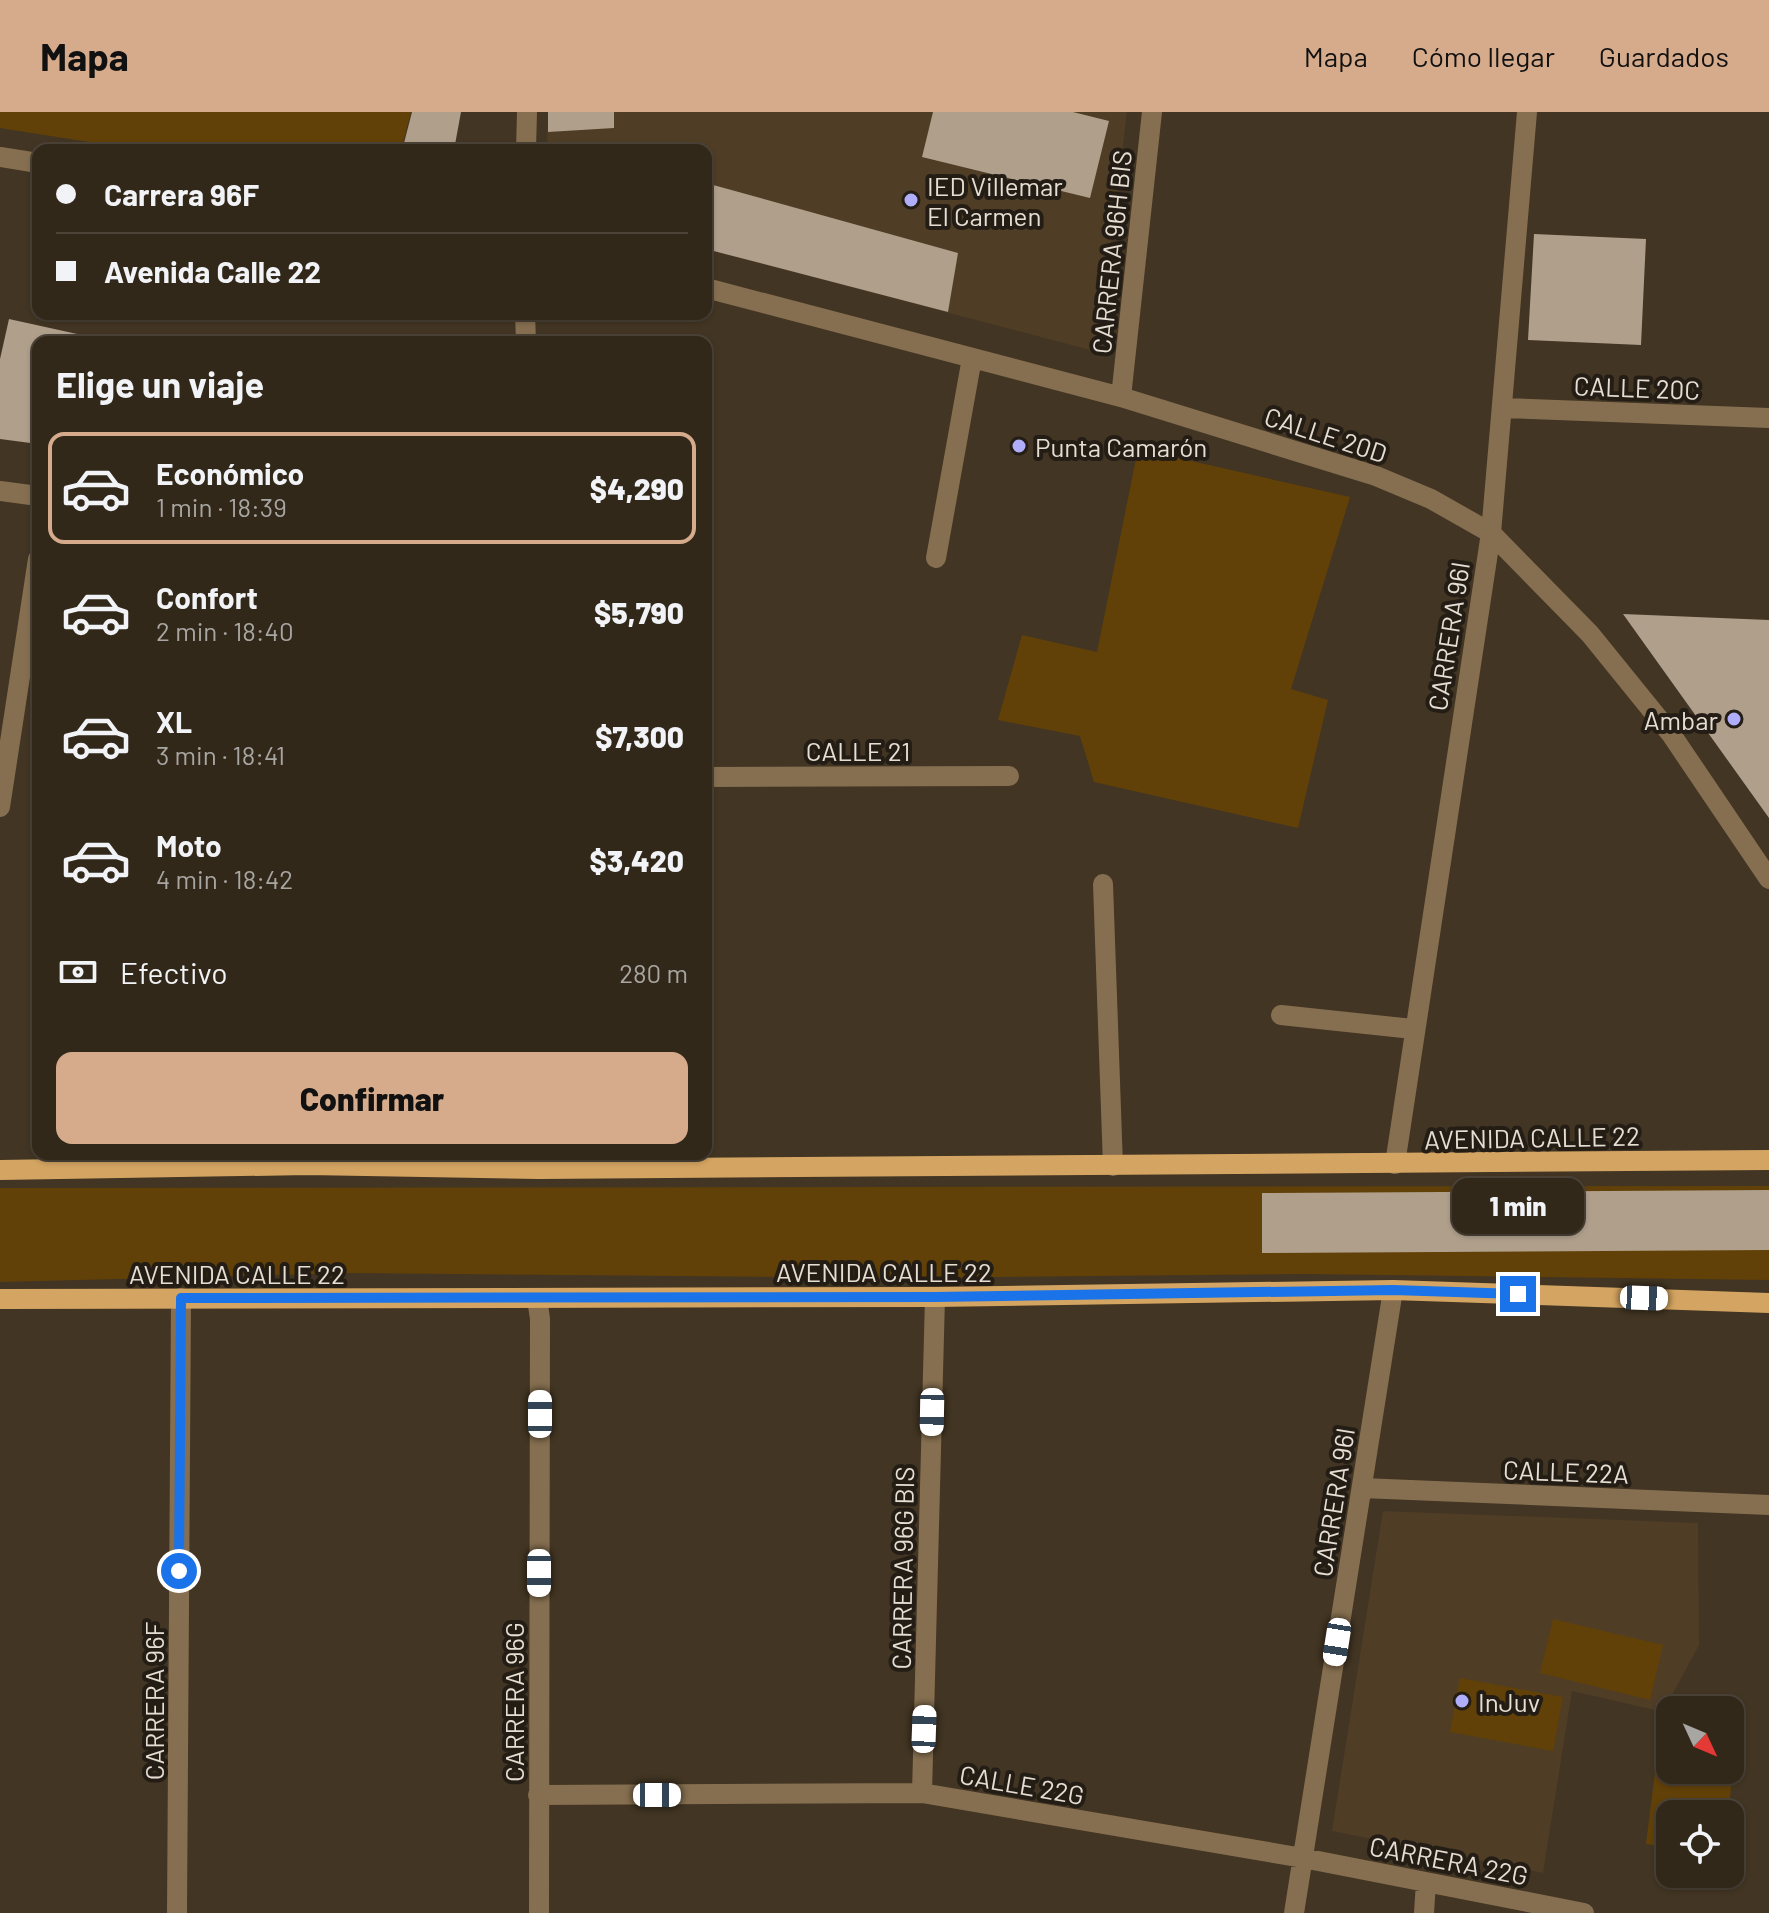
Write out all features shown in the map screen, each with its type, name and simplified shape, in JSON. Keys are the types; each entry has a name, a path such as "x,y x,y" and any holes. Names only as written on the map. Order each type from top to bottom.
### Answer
{"main road":[{"name":"AVENIDA CALLE 22","path":"0,1170 80,1162 232,1160"},
{"name":"AVENIDA CALLE 22","path":"375,1160 1113,1166 1769,1160"},
{"name":"AVENIDA CALLE 22","path":"0,1299 935,1297 1393,1290 1769,1303"}],"street":[{"path":"526,144 527,112"},
{"name":"CARRERA 96H BIS","path":"1121,397 1152,112"},
{"name":"CARRERA 96I","path":"1395,1164 1413,1029 1491,533 1527,112"},
{"path":"0,157 32,162"},
{"name":"CALLE 20D","path":"712,290 1121,397 1376,476 1431,499 1491,533 1590,634 1671,734 1769,879"},
{"path":"936,558 972,358"},
{"name":"CALLE 20C","path":"1503,408 1769,418"},
{"path":"0,491 32,495"},
{"path":"0,807 28,694 32,640"},
{"name":"CALLE 21","path":"712,777 1009,776"},
{"path":"1103,884 1113,1166"},
{"path":"1281,1015 1413,1029"},
{"name":"CARRERA 96I","path":"1294,1913 1393,1290"},
{"name":"CARRERA 96G BIS","path":"922,1793 935,1297"},
{"name":"CARRERA 96F","path":"177,1913 181,1298"},
{"name":"CARRERA 96G","path":"537,1298 540,1319 539,1913"},
{"name":"CALLE 22A","path":"1362,1488 1769,1505"},
{"name":"CALLE 22G","path":"538,1795 922,1793 1303,1858"},
{"name":"CARRERA 22G","path":"1303,1858 1584,1913"},
{"path":"1424,1913 1426,1882"}],"shaded area":[{"path":"0,112 411,112 403,144 102,144 0,128"},
{"name":"IED Villemar El Carmen","path":"548,112 1127,112 1098,352 712,251 712,144 547,144"},
{"path":"1138,449 1350,497 1291,689 1328,700 1298,828 1094,782 1080,736 998,720 1022,635 1097,652"},
{"path":"1769,1186 1769,1280 1306,1274 896,1278 350,1273 0,1282 0,1188"},
{"name":"InJuv","path":"1383,1511 1698,1523 1699,1645 1672,1696 1656,1696 1656,1710 1572,1691 1543,1873 1332,1831"},
{"path":"1553,1619 1663,1645 1650,1700 1540,1673"},
{"path":"1460,1678 1563,1697 1553,1751 1450,1732"},
{"path":"1656,1765 1656,1784 1731,1784 1730,1800 1656,1800 1656,1845 1646,1844"}],"building":[{"path":"412,112 461,112 455,144 404,143"},
{"path":"548,112 614,112 614,128 548,132"},
{"path":"933,112 1073,112 1109,121 1090,198 922,157"},
{"path":"712,185 958,253 948,312 712,251"},
{"path":"1534,234 1646,239 1641,345 1528,340"},
{"path":"9,319 86,336 32,336 32,443 0,439 0,359"},
{"name":"Ambar","path":"1623,614 1769,620 1769,818"},
{"path":"1769,1190 1769,1250 1262,1253 1262,1193"}],"place":[{"name":"IED Villemar El Carmen","path":"911,200"},
{"name":"Punta Camarón","path":"1019,446"},
{"name":"Ambar","path":"1734,719"},
{"name":"InJuv","path":"1462,1701"}],"route":[{"path":"179,1571 181,1298 935,1297 1393,1290 1518,1294"}]}
